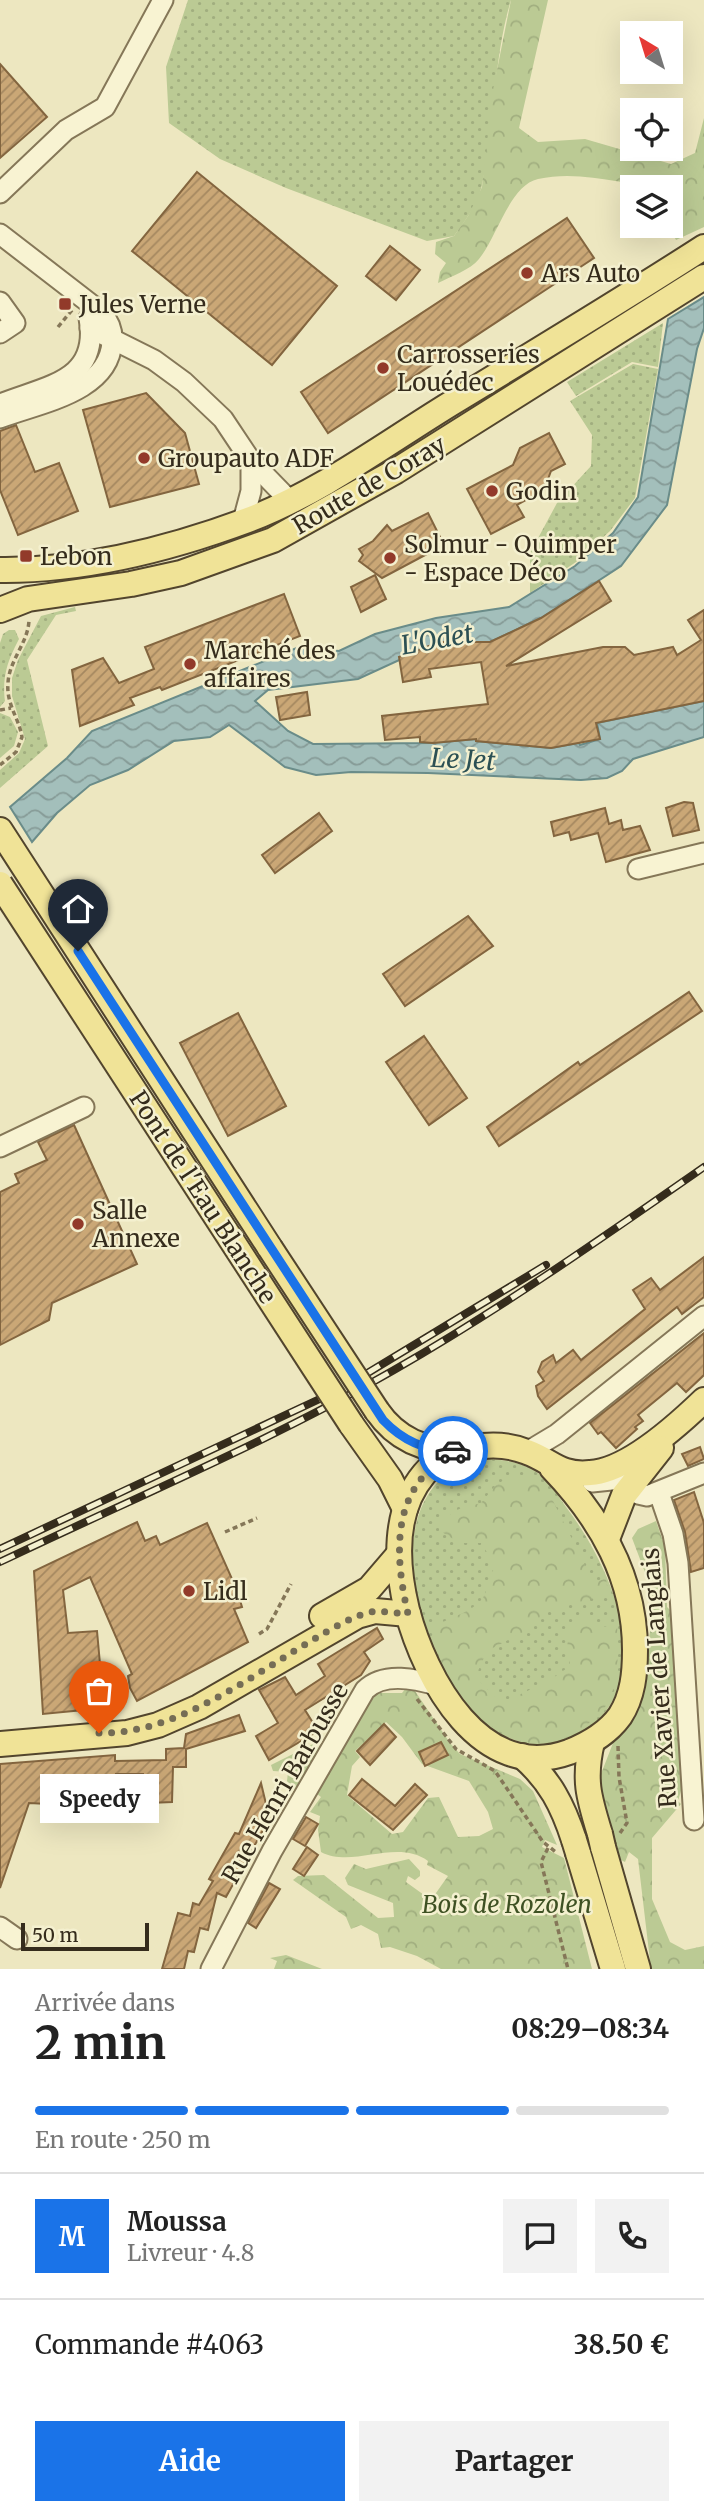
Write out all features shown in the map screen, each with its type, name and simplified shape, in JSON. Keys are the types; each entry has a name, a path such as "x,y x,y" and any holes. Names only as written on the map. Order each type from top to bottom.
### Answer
{"main road":[{"name":"Route de Coray","path":"0,570 32,569 109,559 192,538 243,521 289,500 696,252"},
{"name":"Route de Coray","path":"0,610 28,599 131,584 181,573 273,540 396,471 704,277"},
{"name":"Pont de l'Eau Blanche","path":"0,830 377,1411 397,1434 410,1441 434,1450 460,1451"},
{"name":"Pont de l'Eau Blanche","path":"0,884 351,1424 390,1479 405,1510"},
{"path":"552,1468 588,1474 611,1468 629,1460 701,1403"},
{"path":"607,1539 618,1506 631,1484 701,1403"},
{"path":"522,1756 563,1754 592,1742 611,1726 626,1704 635,1665 635,1630 628,1592 607,1539 570,1488 552,1468 527,1452 490,1446 460,1451 426,1471 411,1493 405,1510 399,1554 408,1614 420,1648 439,1686 459,1716 483,1740 522,1756 537,1769 556,1795 576,1847 613,1969"},
{"path":"0,1744 99,1733 181,1702 266,1648 369,1589 399,1554"},
{"path":"266,1648 367,1612 390,1610 408,1614"},
{"path":"592,1742 586,1782 609,1837 638,1969"}],"street":[{"path":"0,193 66,130 105,107 163,0"},
{"path":"0,234 101,312 112,333 108,362 88,384 1,412"},
{"path":"1,412 74,373 89,352 90,328 82,299"},
{"path":"0,302 15,323 0,333"},
{"path":"90,328 112,333 154,360 215,410 230,426 251,461 289,500"},
{"path":"243,521 251,491 251,461"},
{"path":"638,869 704,853"},
{"path":"0,1147 84,1107"},
{"path":"527,1452 557,1434 704,1316"},
{"path":"570,1488 611,1479 631,1484 638,1494 644,1496 659,1493 704,1473"},
{"name":"Rue Xavier de Langlais","path":"659,1493 673,1534 678,1563 694,1820"},
{"name":"Rue Henri Barbusse","path":"211,1969 272,1851 365,1690 370,1685 398,1678 439,1686"},
{"path":"0,1927 17,1939"}],"path":[{"path":"58,327 82,299"},
{"path":"0,765 16,752 22,737 11,708 8,679 29,625 28,599"},
{"path":"0,710 11,708"},
{"path":"225,1532 257,1518"},
{"path":"266,1648 267,1629 291,1584"},
{"path":"609,1837 626,1817 618,1754 618,1745 624,1737"},
{"path":"517,1801 548,1848 541,1862 568,1969"}],"green space":[{"path":"188,0 511,0 497,69 482,185 474,206 454,236 427,241 286,188 220,159 169,123 166,67"},
{"path":"511,0 548,0 519,128 538,142 585,139 620,149 620,161 661,161 671,164 683,161 695,153 704,118 704,227 683,237 683,175 620,175 620,181 571,176 538,179 528,183 512,201 479,259 466,270 438,283 440,272 446,263 435,254 436,242 454,236 468,216 482,187 493,90"},
{"path":"663,323 658,367 632,362 576,396 567,382"},
{"path":"633,364 658,369 635,498 610,531 576,562 530,593 530,553 557,503 591,466 592,435 570,401"},
{"path":"75,607 76,611 56,615 27,660 48,746 0,788 0,770 19,753 25,739 12,696 12,678 18,660 41,616"},
{"path":"15,630 19,639 7,668 5,701 0,707 0,643 3,634"},
{"path":"0,713 10,717 18,732 14,746 0,758"},
{"path":"484,1459 523,1465 535,1471 548,1483 581,1528 595,1553 618,1609 624,1639 623,1667 616,1693 596,1722 565,1740 551,1743 509,1738 471,1711 441,1668 421,1617 412,1564 419,1516 442,1478"},
{"path":"522,1476 534,1479 547,1489 594,1583 606,1578 608,1594 545,1612 531,1628 487,1651 478,1671 481,1683 502,1703 550,1680 570,1666 566,1629 584,1617 597,1629 617,1623 616,1673 608,1702 598,1715 577,1732 552,1742 528,1742 504,1734 483,1719 464,1699 448,1676 432,1628 476,1605 485,1594 496,1567 481,1543 459,1543 439,1530 443,1519 459,1509 481,1503 495,1486 507,1478"},
{"path":"656,1521 665,1547 667,1607 675,1615 685,1777 678,1801 681,1804 652,1838 652,1899 670,1942 685,1950 704,1946 704,1969 651,1969 638,1859 629,1852 625,1862 621,1860 605,1814 599,1779 645,1661 653,1614 649,1583 632,1538 638,1529"},
{"name":"Bois de Rozolen","path":"406,1688 415,1691 460,1754 520,1779 533,1791 557,1845 545,1840 542,1847 564,1858 592,1969 441,1969 417,1956 390,1947 381,1948 378,1934 361,1925 351,1929 346,1917 293,1880 298,1876 324,1875 378,1918 394,1917 393,1903 348,1885 345,1878 354,1864 366,1869 409,1859 420,1871 420,1876 415,1880 408,1876 406,1882 431,1900 448,1876 427,1865 428,1861 402,1852 347,1857 321,1852 318,1830 320,1816 310,1812 321,1797 312,1790 293,1789 287,1781 288,1772 273,1771 271,1765 313,1744 325,1753 378,1693 402,1693","holes":["386,1722 402,1737 422,1764 469,1781 488,1812 493,1829 479,1836 458,1837 439,1797 428,1798 403,1832 392,1834 347,1795 352,1766 360,1757 355,1751"]},
{"path":"286,1955 322,1969 274,1969 277,1961 270,1958"}],"water":[{"path":"704,297 704,328 697,349 667,505 621,566 541,618 490,642 434,644 358,679 268,690 255,701 288,731 313,744 432,743 476,739 551,748 580,745 600,739 597,723 704,701 704,737 633,759 622,771 607,778 581,780 351,772 316,775 285,767 229,725 210,737 174,741 128,770 90,785 57,813 32,842 10,807 67,758 92,731 299,647 339,651 375,634 436,618 509,607 575,566 613,533 638,497 668,319"}],"building":[{"path":"0,64 47,117 0,158"},
{"path":"197,172 337,286 272,365 132,251"},
{"path":"567,218 594,258 328,433 301,392"},
{"path":"390,246 420,270 396,300 366,276"},
{"name":"Groupauto ADF","path":"146,393 185,433 199,484 110,507 83,410"},
{"path":"16,425 35,472 59,463 78,511 18,535 0,490 0,431"},
{"path":"549,433 565,464 551,471 544,490 517,505 524,517 491,534 467,489 513,465 520,448"},
{"name":"Solmur - Quimper - Espace Déco","path":"428,513 444,545 382,578 359,561 363,555 359,549 373,541 387,525 392,531"},
{"path":"375,575 386,599 361,612 351,587"},
{"path":"599,581 611,601 506,666 603,647 625,647 634,655 673,647 677,655 701,640 688,620 704,610 704,701 596,723 600,739 551,748 476,739 433,743 420,742 420,737 385,740 382,716 488,704 481,662 429,669 431,677 403,682 399,657 440,642 490,642 541,618"},
{"name":"Marché des affaires","path":"284,594 300,636 162,690 160,687 130,698 134,705 80,726 72,670 103,658 119,683 154,669 145,647"},
{"path":"307,692 310,715 280,720 276,697"},
{"path":"684,802 693,803 699,830 673,836 666,808"},
{"path":"605,808 609,824 621,820 623,830 640,826 650,850 606,862 598,833 571,840 569,832 554,836 551,822"},
{"path":"319,813 332,831 275,873 262,855"},
{"path":"468,916 493,946 405,1006 383,974"},
{"path":"689,992 702,1011 499,1146 487,1127 578,1062 580,1065"},
{"path":"238,1013 286,1106 228,1136 180,1043"},
{"path":"424,1036 467,1098 429,1125 386,1062"},
{"path":"74,1125 137,1264 52,1303 49,1320 0,1345 0,1192 19,1183 15,1174 47,1160 38,1142"},
{"path":"704,1257 704,1297 682,1314 677,1307 547,1409 538,1396 536,1386 544,1381 538,1372 542,1362 553,1355 556,1363 573,1350 581,1360 645,1309 633,1290 651,1278 660,1290"},
{"path":"704,1333 704,1375 686,1392 677,1383 638,1415 643,1421 616,1448 601,1432 598,1434 590,1423"},
{"path":"700,1447 704,1459 688,1466 682,1454"},
{"path":"694,1492 704,1523 704,1568 691,1572 685,1532 674,1500"},
{"path":"137,1522 145,1541 156,1536 160,1545 207,1523 237,1590 242,1607 234,1609 248,1642 137,1701 130,1688 128,1676 132,1674 90,1577 63,1590 68,1633 97,1631 104,1708 43,1714 34,1571"},
{"path":"377,1628 383,1639 364,1652 370,1661 361,1675 305,1710 318,1731 269,1760 256,1736 278,1723 259,1690 285,1677 296,1695 325,1676 318,1664"},
{"path":"239,1715 245,1731 186,1749 186,1767 173,1767 172,1802 149,1803 150,1777 143,1777 143,1774 116,1774 116,1786 107,1807 29,1803 0,1888 0,1764 115,1755 115,1761 166,1760 166,1749 184,1748 186,1734"},
{"path":"384,1724 396,1737 370,1765 357,1751"},
{"path":"441,1742 448,1755 425,1766 419,1752"},
{"path":"362,1779 395,1806 415,1784 427,1795 393,1830 349,1795"},
{"path":"261,1783 266,1804 276,1809 265,1833 262,1832 226,1897 217,1893 208,1930 200,1928 194,1952 188,1951 184,1969 162,1969 178,1913 190,1916 193,1903 199,1905 213,1881 209,1879 235,1833 239,1834"},
{"path":"306,1817 318,1824 305,1846 293,1839"},
{"path":"307,1847 318,1855 304,1876 293,1869"},
{"path":"269,1883 280,1889 256,1928 248,1923"}],"railway":[{"path":"0,1562 249,1446 394,1370 513,1297 704,1167"},
{"path":"366,1374 546,1265"},
{"path":"0,1549 326,1396"}],"way so far":[{"path":"99,1733 127,1733 177,1718 305,1643 367,1612 390,1610 408,1614 399,1554 405,1510 411,1493 426,1471 437,1462 460,1451 453,1451"}],"place":[{"name":"Ars Auto","path":"527,273"},
{"name":"Jules Verne","path":"65,304"},
{"name":"Carrosseries Louédec","path":"383,368"},
{"name":"Groupauto ADF","path":"144,458"},
{"name":"Godin","path":"492,491"},
{"name":"Lebon","path":"26,556"},
{"name":"Solmur - Quimper - Espace Déco","path":"390,558"},
{"name":"Marché des affaires","path":"190,664"},
{"name":"Salle Annexe","path":"78,1224"},
{"name":"Lidl","path":"189,1591"},
{"name":"Speedy","path":"99,1733"}],"route":[{"path":"78,951 383,1420 397,1434 410,1441 434,1450 453,1451"}],"water label":[{"name":"L'Odet","path":"437,639"},
{"name":"Le Jet","path":"463,759"}]}
